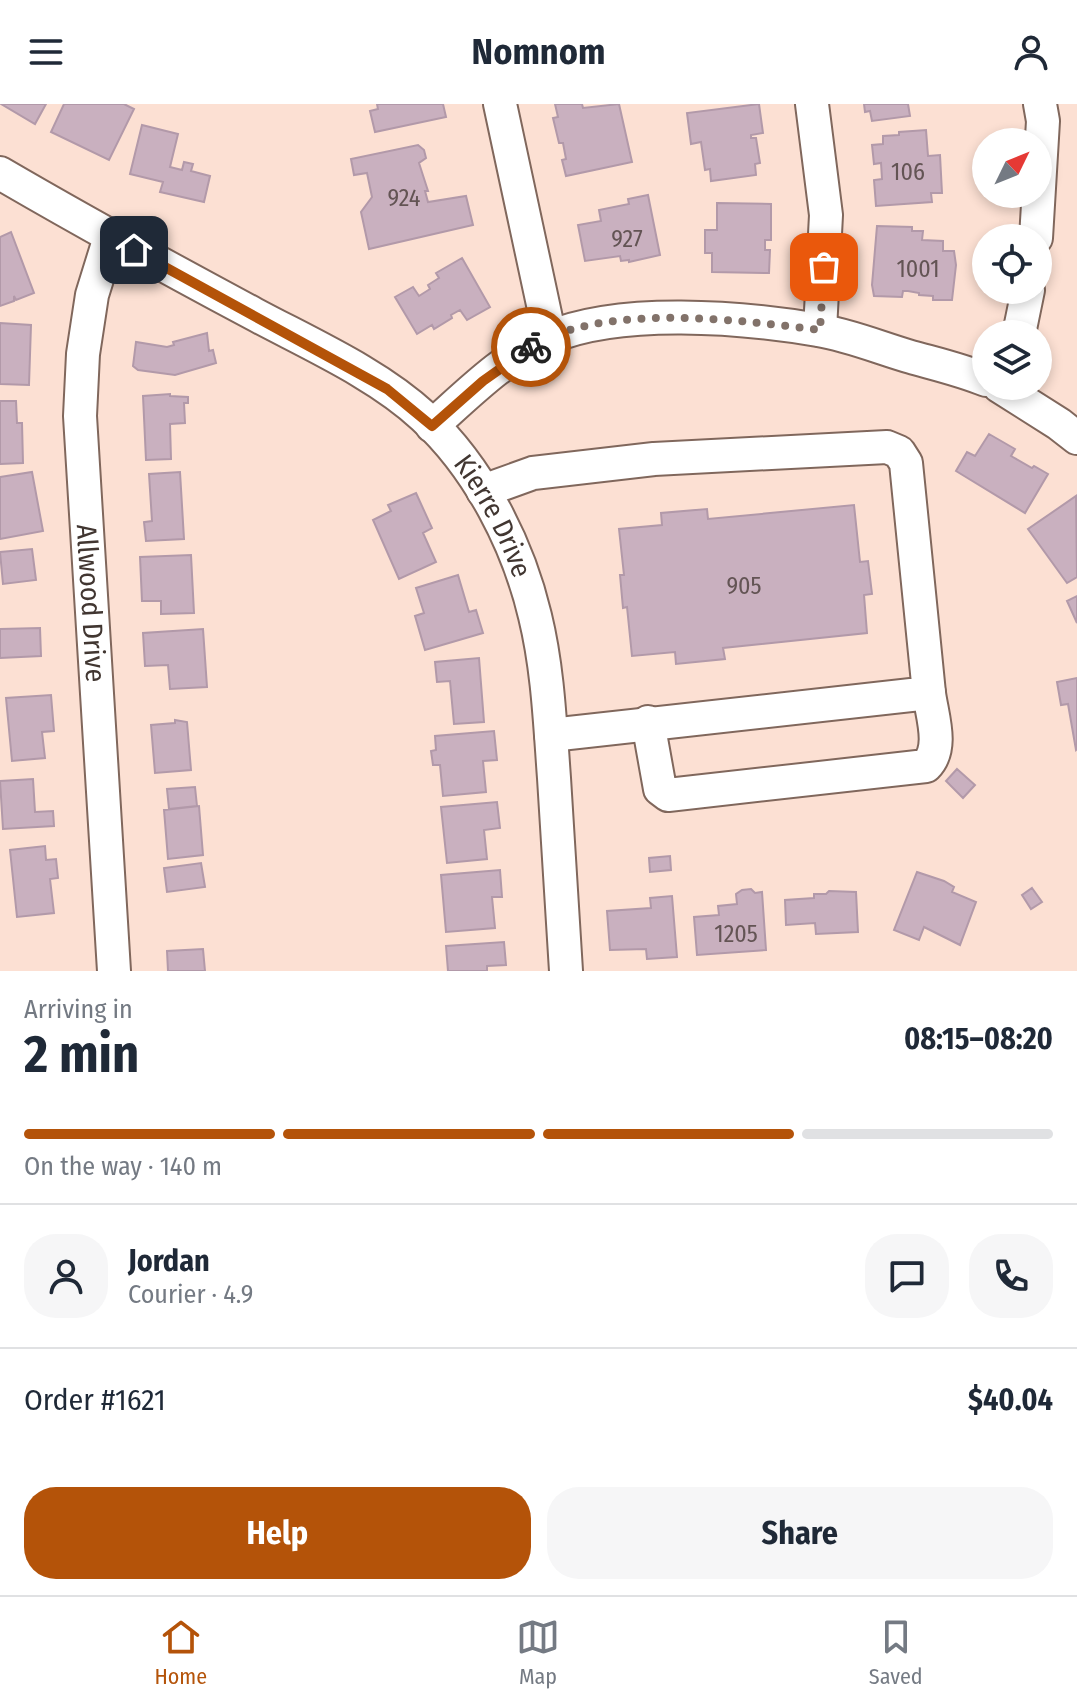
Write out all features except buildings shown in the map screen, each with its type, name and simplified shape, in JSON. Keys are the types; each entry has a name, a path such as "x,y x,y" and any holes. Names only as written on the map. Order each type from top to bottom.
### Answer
{"street":[{"path":"500,104 550,337"},
{"path":"812,104 826,215 820,330"},
{"path":"1037,224 1043,121 1040,104"},
{"name":"Kierre Drive","path":"0,173 387,389 432,426 483,491 506,533 530,596 545,664 566,971"},
{"name":"Allwood Drive","path":"110,237 92,295 83,354 80,416 114,971"},
{"path":"432,426 483,381 534,345 550,337 619,321 662,318 752,322 820,330 972,377"},
{"path":"1021,400 1077,438"},
{"path":"483,491 533,473 654,459 887,447 899,452 906,463 936,746 934,758 926,766 668,795 660,789 648,722"},
{"path":"551,735 929,693"}],"way so far":[{"path":"531,347 573,330 619,321 650,319 752,322 820,330 824,267"}],"route":[{"path":"134,250 387,389 432,426 483,381 531,347"}]}
